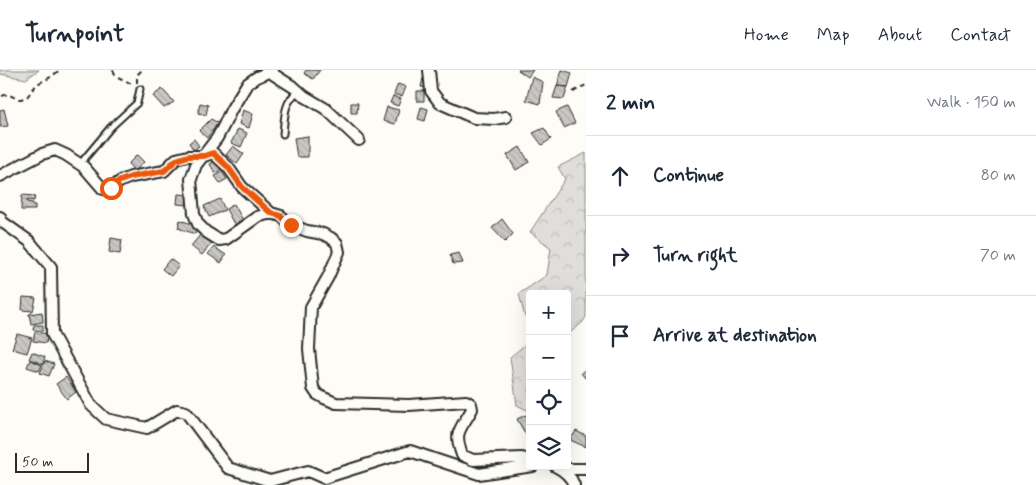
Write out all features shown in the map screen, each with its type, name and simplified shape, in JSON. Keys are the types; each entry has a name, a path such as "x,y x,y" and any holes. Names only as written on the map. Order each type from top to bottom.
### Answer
{"street":[{"path":"429,70 431,91 440,103 474,118 494,119 506,117"},
{"path":"271,213 257,217 226,239 219,240 206,232 198,224 194,214 192,179 196,165 217,138 247,84 271,71 304,96 326,109 359,140"},
{"path":"0,176 42,154 55,150 84,167 103,189 111,188 120,181 131,177 164,171 176,160 188,156 204,156 213,153 228,167 242,187 271,213 281,216 291,225 323,234 337,243 338,252 328,277 311,307 309,349 313,388 317,394 336,403 409,404 466,401 471,404 472,409 458,431 458,444 462,455 473,460 526,459"},
{"path":"0,217 1,221 30,241 51,267 52,334 91,405 106,419 147,428 177,410 186,412 228,468 270,480 308,471 324,478 410,451 479,474 526,467"},
{"path":"571,468 586,469"},
{"path":"560,470 573,480 574,485"}],"lane":[{"path":"79,164 111,127 137,103 140,89"},
{"path":"283,134 286,107 290,98 298,91"}],"path":[{"path":"2,96 8,94 17,99 26,97 37,84 60,70"},
{"path":"113,70 116,76 140,89"},
{"path":"140,89 136,75 142,70"},
{"path":"573,92 586,85"}],"green space":[{"path":"0,70 39,70 26,79 0,74"},
{"path":"586,153 586,317 571,332 571,290 526,290 526,318 519,294 547,275 551,248 530,232 565,179 558,167"},
{"path":"526,344 526,410 517,405 510,357"}],"building":[{"path":"306,70 320,70 313,79 304,73"},
{"path":"518,70 533,70 528,77"},
{"path":"562,70 572,73 568,87 557,86"},
{"path":"532,77 543,82 540,104 526,100"},
{"path":"423,78 429,80 427,88 421,87"},
{"path":"398,84 406,87 402,97 394,94"},
{"path":"557,86 568,87 564,99 553,98"},
{"path":"162,89 174,102 164,108 153,96"},
{"path":"417,91 424,91 424,101 417,101"},
{"path":"393,96 401,99 398,106 390,103"},
{"path":"200,103 208,105 206,115 198,113"},
{"path":"351,103 358,103 357,113 351,113"},
{"path":"387,107 399,110 395,124 383,121"},
{"path":"421,107 428,109 425,121 418,119"},
{"path":"567,107 575,123 564,128 556,112"},
{"path":"4,109 8,126 0,127 0,110"},
{"path":"243,110 253,114 249,128 239,124"},
{"path":"211,119 218,123 207,138 199,131"},
{"path":"544,128 551,139 542,145 533,133"},
{"path":"238,129 247,133 241,147 231,143"},
{"path":"308,136 308,157 297,157 294,138"},
{"path":"194,139 199,146 194,150 189,143"},
{"path":"233,146 244,154 237,164 226,155"},
{"path":"520,147 529,162 516,170 507,155"},
{"path":"137,155 144,162 135,171 128,164"},
{"path":"216,161 221,170 215,173 210,164"},
{"path":"222,172 227,179 220,183 215,176"},
{"path":"178,194 190,195 190,205 177,204"},
{"path":"22,195 35,196 34,201 27,200 27,202 35,205 35,210 21,210"},
{"path":"220,199 225,210 209,217 204,206"},
{"path":"234,204 244,222 235,226 226,209"},
{"path":"502,219 513,234 505,242 492,228"},
{"path":"180,220 198,226 195,234 178,228"},
{"path":"201,234 212,243 202,255 191,246"},
{"path":"111,238 122,240 120,254 109,252"},
{"path":"214,247 226,255 221,263 208,254"},
{"path":"459,253 463,263 453,264 450,255"},
{"path":"170,259 179,266 171,276 162,269"},
{"path":"23,297 36,298 33,311 22,310"},
{"path":"42,312 43,322 31,324 29,314"},
{"path":"34,325 43,325 43,331 33,330"},
{"path":"35,332 48,334 46,343 33,341"},
{"path":"17,334 32,338 27,353 12,349"},
{"path":"32,352 45,357 43,364 29,359"},
{"path":"30,360 42,365 39,371 27,367"},
{"path":"45,361 54,364 49,376 40,373"},
{"path":"586,369 586,379 581,373"},
{"path":"66,377 76,392 67,399 56,384"},
{"path":"526,415 526,435 517,419"},
{"path":"576,431 586,436 586,447 571,440"}],"route":[{"path":"111,188 120,181 131,177 164,171 176,160 188,156 204,156 213,153 228,167 242,187 271,213 281,216 291,225"}]}
